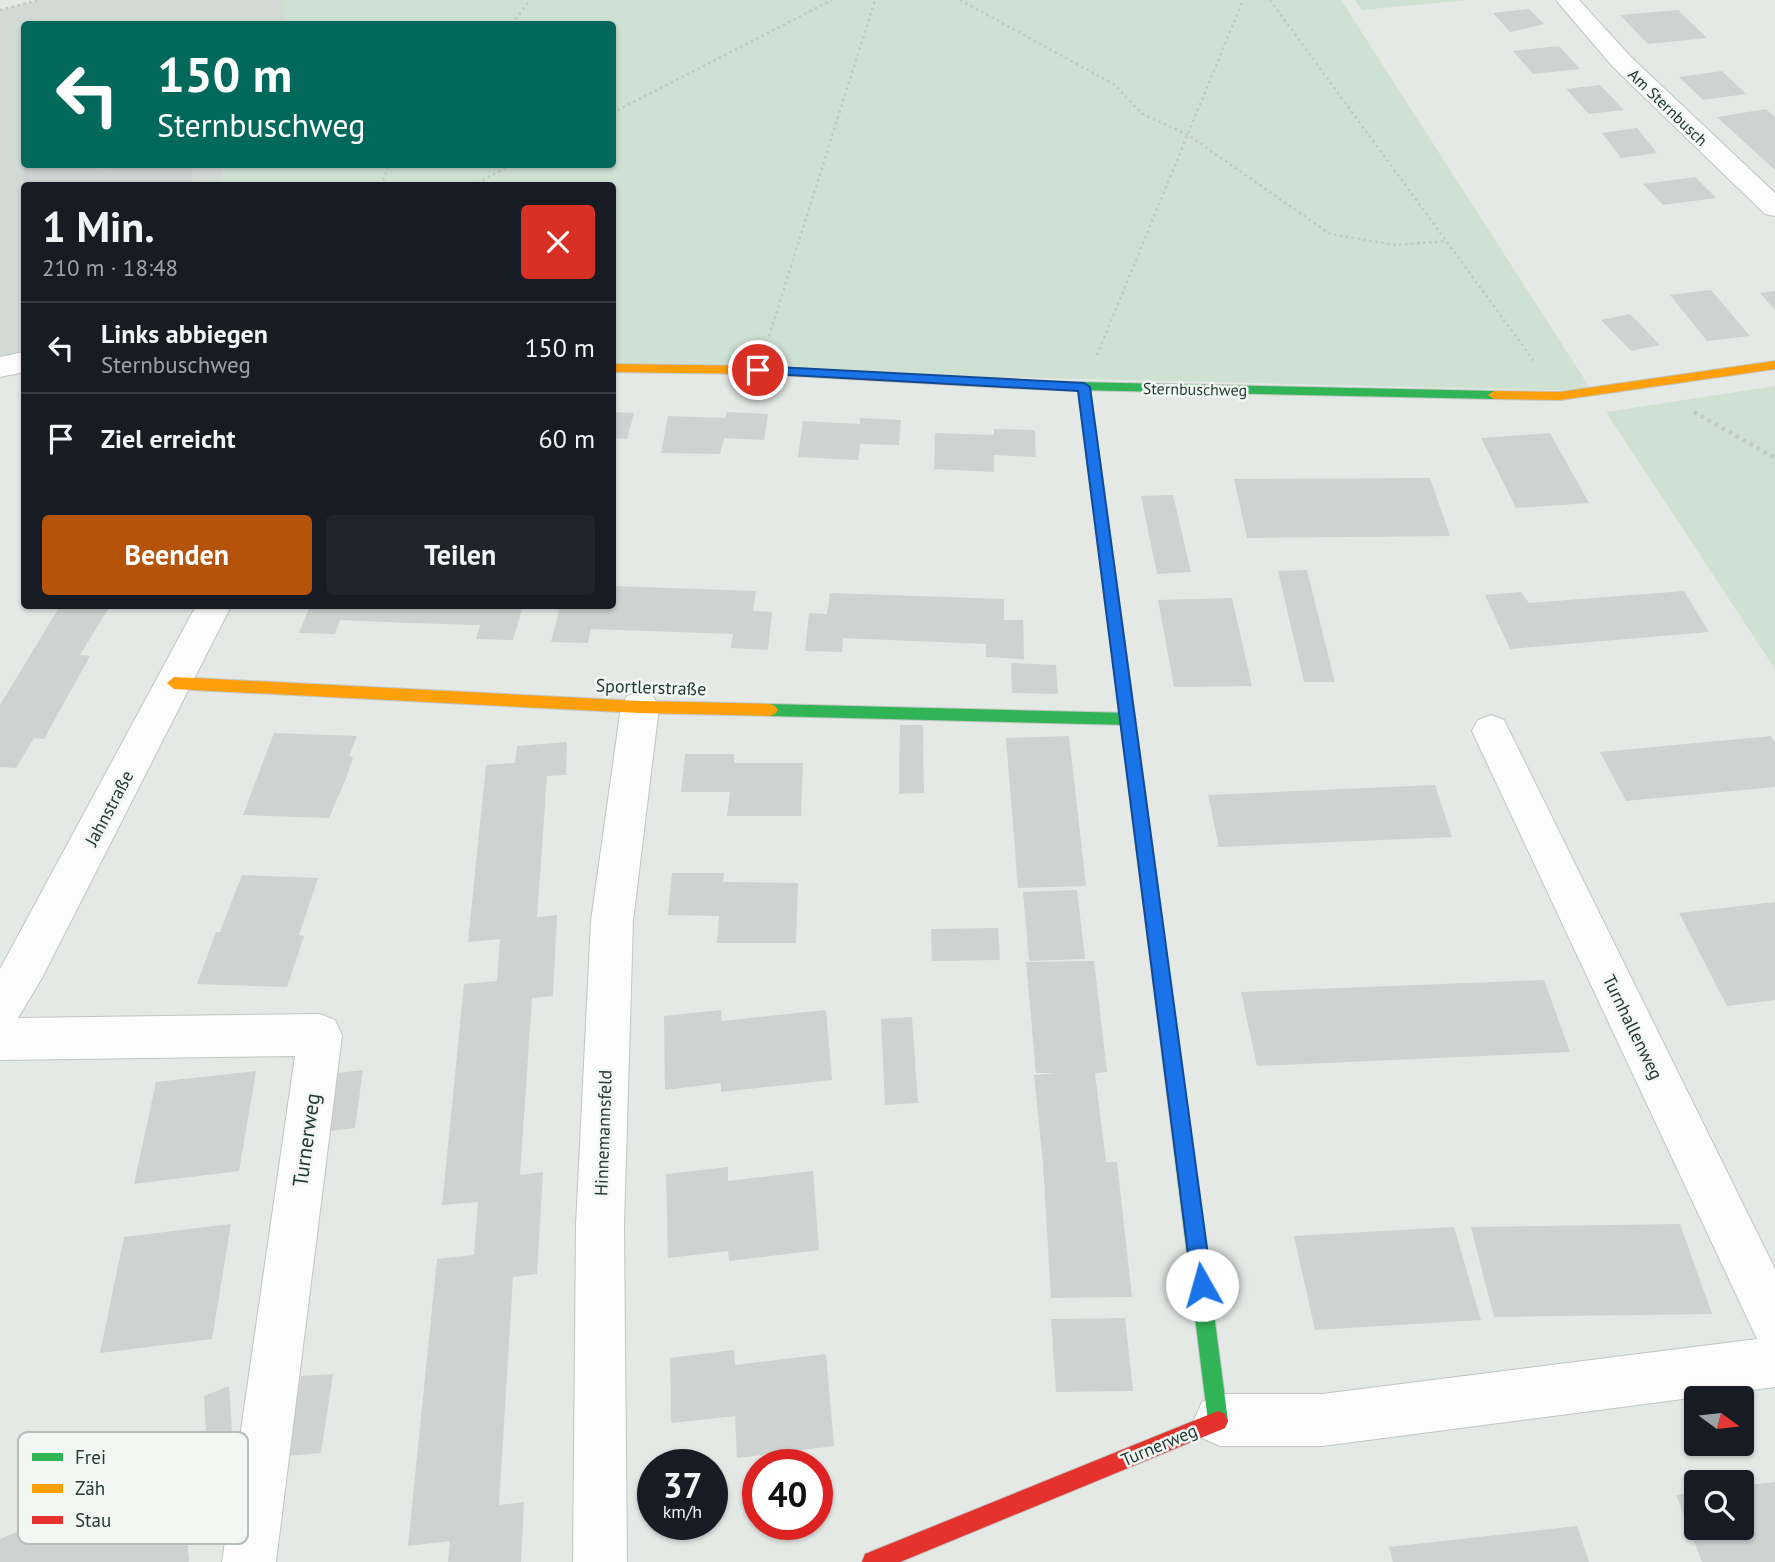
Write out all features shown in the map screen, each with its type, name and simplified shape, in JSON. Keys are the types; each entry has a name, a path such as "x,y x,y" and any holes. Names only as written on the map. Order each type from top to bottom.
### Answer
{"street":[{"name":"Am Sternbusch","path":"1567,0 1622,62 1775,208"},
{"path":"0,367 21,363"},
{"name":"Sternbuschweg","path":"616,368 758,370 1084,387 1560,396 1775,365"},
{"name":"Turnerweg","path":"873,1562 1220,1420 1084,387"},
{"name":"Jahnstraße","path":"0,1008 27,964 211,609"},
{"name":"Sportlerstraße","path":"174,683 640,707 1128,719"},
{"name":"Hinnemannsfeld","path":"600,1562 600,1225 612,921 640,707"},
{"name":"Turnhallenweg","path":"1491,731 1775,1322"},
{"name":"Turnerweg","path":"0,1039 320,1035 249,1562"},
{"path":"1220,1420 1322,1420 1775,1362"}],"path":[{"path":"0,10 39,0"},
{"path":"514,21 530,0"},
{"path":"616,111 832,0"},
{"path":"758,370 875,0"},
{"path":"960,0 1115,85 1142,113 1188,135 1331,234 1395,245 1447,241"},
{"path":"1084,387 1243,0"},
{"path":"1270,0 1560,396"},
{"path":"479,182 506,168"},
{"path":"1644,384 1775,458"}],"shaded area":[{"path":"39,0 284,0 285,21 21,21 21,168 224,168 221,182 21,182 21,363 0,367 0,10"}],"green space":[{"path":"284,0 1341,0 1592,391 616,368 616,182 222,182 224,168 616,168 616,21 285,21"},
{"path":"1355,0 1468,0 1362,10"},
{"path":"1775,386 1775,669 1606,412"}],"building":[{"path":"1529,9 1544,24 1510,32 1493,13"},
{"path":"1678,10 1707,38 1648,44 1620,15"},
{"path":"1559,46 1580,69 1533,74 1513,51"},
{"path":"1722,71 1746,94 1703,100 1679,77"},
{"path":"1600,85 1624,110 1589,114 1566,89"},
{"path":"1766,109 1775,117 1775,170 1717,117"},
{"path":"1637,128 1657,153 1621,158 1602,133"},
{"path":"24,168 98,168 98,171 112,168 191,168 193,182 23,182"},
{"path":"1695,177 1716,198 1663,205 1643,184"},
{"path":"1711,290 1750,336 1707,341 1670,295"},
{"path":"1775,291 1775,310 1760,293"},
{"path":"1630,314 1660,345 1631,351 1601,320"},
{"path":"616,412 634,413 627,439 616,438"},
{"path":"727,412 768,414 764,440 724,438 720,454 661,453 668,416 725,418"},
{"path":"860,418 901,420 899,445 860,444 858,460 798,457 803,421 860,424"},
{"path":"994,429 1035,430 1036,457 994,455 994,472 934,469 935,433 994,435"},
{"path":"1550,433 1589,503 1516,508 1481,438"},
{"path":"1430,478 1450,536 1247,538 1234,479"},
{"path":"1173,495 1191,572 1157,574 1141,496"},
{"path":"1307,570 1335,682 1304,682 1278,571"},
{"path":"616,586 756,591 753,611 772,612 768,650 731,648 733,634 591,629 588,643 551,642 559,609 616,609"},
{"path":"1684,591 1709,632 1510,649 1485,595 1521,592 1529,603"},
{"path":"830,593 1004,599 1004,620 1023,620 1024,659 986,657 986,644 843,638 842,652 805,651 809,613 827,614"},
{"path":"1232,598 1252,686 1174,687 1158,600"},
{"path":"58,609 108,609 80,655 90,656 44,739 34,738 16,768 0,767 0,705"},
{"path":"309,609 522,609 513,640 476,639 480,625 340,620 335,634 299,633"},
{"path":"1011,663 1056,665 1058,694 1012,693"},
{"path":"900,725 923,725 924,793 899,794"},
{"path":"274,733 357,736 349,756 353,757 347,776 329,818 243,815"},
{"path":"1069,736 1086,886 1018,888 1006,738"},
{"path":"1771,736 1775,743 1775,787 1626,801 1600,752"},
{"path":"567,742 566,775 547,776 537,917 557,915 553,996 532,998 520,1175 543,1172 537,1274 513,1277 499,1505 524,1502 521,1562 448,1562 450,1541 408,1546 437,1259 474,1255 478,1202 442,1205 464,984 497,981 500,939 468,942 486,765 515,763 517,746"},
{"path":"685,754 734,754 734,763 803,763 801,816 727,816 730,792 681,792"},
{"path":"1435,785 1452,837 1219,847 1208,795"},
{"path":"672,873 724,873 723,882 798,883 796,943 717,943 719,916 668,915"},
{"path":"242,875 318,878 299,935 304,936 287,987 197,984 216,932 220,932"},
{"path":"1077,890 1085,959 1029,961 1023,892"},
{"path":"1775,902 1775,1000 1727,1006 1679,913"},
{"path":"998,928 1000,960 932,961 931,929"},
{"path":"1094,961 1107,1072 1095,1073 1106,1162 1117,1162 1132,1297 1051,1298 1043,1163 1034,1075 1057,1073 1036,1073 1026,962"},
{"path":"1544,980 1570,1052 1257,1066 1241,992"},
{"path":"721,1010 722,1021 826,1010 832,1080 721,1092 721,1083 665,1090 664,1016"},
{"path":"912,1017 918,1103 885,1105 881,1019"},
{"path":"363,1070 355,1128 329,1131 338,1073"},
{"path":"256,1071 239,1171 134,1184 156,1082"},
{"path":"728,1167 728,1181 813,1171 819,1250 729,1261 728,1251 668,1258 666,1174"},
{"path":"231,1224 212,1339 100,1353 124,1237"},
{"path":"1680,1224 1712,1314 1494,1317 1471,1227"},
{"path":"1454,1227 1481,1320 1315,1330 1294,1236"},
{"path":"1125,1318 1133,1391 1056,1392 1051,1319"},
{"path":"734,1350 735,1365 826,1354 834,1446 810,1449 742,1449 742,1457 737,1458 735,1416 671,1423 670,1358"},
{"path":"333,1374 321,1453 287,1456 301,1376"},
{"path":"229,1386 232,1432 206,1432 204,1396"},
{"path":"1775,1482 1775,1562 1702,1562 1693,1540 1754,1540 1754,1484"},
{"path":"1684,1494 1684,1516 1676,1495"},
{"path":"1577,1526 1589,1562 1393,1562 1389,1547"},
{"path":"18,1531 18,1544 187,1544 189,1562 0,1562 0,1539"}],"traffic: fast":[{"path":"1029,385 1494,395"},
{"path":"770,710 1128,719"},
{"path":"1137,790 1218,1421"}],"traffic: slow":[{"path":"1494,395 1560,396 1775,365"},
{"path":"616,368 758,370 1029,385"},
{"path":"174,683 640,707 770,710"}],"traffic: jam":[{"path":"1084,388 1137,790"},
{"path":"873,1562 1218,1421"}],"route":[{"path":"758,370 1084,387 1202,1285"}]}
